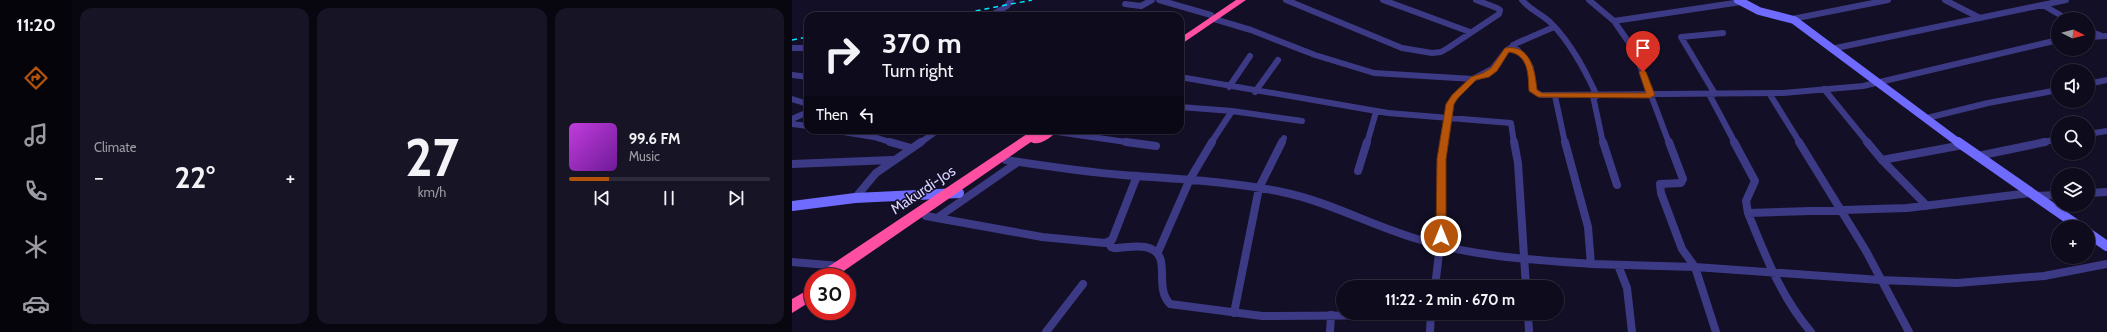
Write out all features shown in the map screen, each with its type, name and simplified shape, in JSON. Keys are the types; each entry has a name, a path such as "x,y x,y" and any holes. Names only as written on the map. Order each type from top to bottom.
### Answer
{"highway":[{"path":"1184,39 1232,0"},
{"path":"1184,34 1242,0"},
{"name":"Makurdi-Jos","path":"843,268 1042,134"},
{"name":"Makurdi-Jos","path":"844,268 932,217 954,193 1012,161 1043,134"},
{"path":"792,298 804,290"},
{"path":"792,307 804,299"}],"street":[{"path":"997,12 1011,0"},
{"path":"1125,4 1141,6 1152,0"},
{"path":"1159,0 1251,30 1315,55 1374,73 1393,76 1473,79 1486,75 1494,70 1507,50 1513,45 1554,27"},
{"path":"1286,0 1402,48 1426,52 1441,52 1500,12 1497,8 1476,0"},
{"path":"1382,0 1470,32"},
{"path":"1522,0 1554,27 1577,55 1595,96 1600,132 1617,185"},
{"path":"1589,0 1614,21 1636,55 1683,179 1681,183 1660,184 1661,193 1682,249 1695,267 1716,332"},
{"path":"1792,19 1888,0"},
{"path":"1945,0 1980,18"},
{"path":"1831,49 2066,0"},
{"path":"1614,21 1740,1 1759,11 1792,19 1878,84 2032,195 2070,220"},
{"path":"2043,5 2055,12"},
{"path":"1723,33 1681,37 1712,94 1755,181 1746,201 1748,213 1786,300 1799,319 1811,332"},
{"path":"2095,34 2106,36"},
{"path":"2095,37 2106,36"},
{"path":"1513,45 1526,58 1531,69 1533,91 1537,94 1556,96 1595,96 1769,93 1878,84 2051,42"},
{"path":"792,48 804,48"},
{"path":"1507,50 1519,52"},
{"path":"1229,87 1250,56"},
{"path":"1255,92 1278,60"},
{"path":"792,75 804,76"},
{"path":"1184,78 1255,92 1376,112 1511,123 1518,163 1525,280"},
{"path":"1436,280 1442,228 1442,159 1447,118 1452,100 1473,79"},
{"path":"2095,83 2107,80"},
{"path":"1824,89 1882,160 1926,206"},
{"path":"1926,118 1988,103 2051,91"},
{"path":"1769,93 1866,251 1880,280 1909,332"},
{"path":"1556,96 1572,168 1589,225 1592,247 1591,264"},
{"path":"792,99 804,103"},
{"path":"1184,107 1232,111 1302,121"},
{"path":"1158,252 1190,179 1222,124 1232,111"},
{"path":"1358,171 1376,112"},
{"path":"792,119 804,114"},
{"path":"792,124 804,126"},
{"path":"2095,133 2107,131"},
{"path":"855,134 874,137 911,148"},
{"path":"855,198 876,173 892,160 932,134"},
{"path":"1075,134 1156,146"},
{"path":"1234,313 1259,188 1284,138"},
{"path":"1978,156 2051,140"},
{"path":"1882,160 1964,145"},
{"path":"792,164 892,160"},
{"path":"932,217 972,193 1012,161 1137,176 1190,179 1259,188 1310,200 1423,241 1470,252 1523,260 1591,264 1695,267 1880,280 1957,283 2044,276 2107,264"},
{"path":"1109,242 1114,236 1122,210 1137,176"},
{"path":"2095,193 2107,192"},
{"path":"792,206 855,198 972,193"},
{"path":"1748,213 1926,206 2032,195 2051,195"},
{"path":"932,217 1042,237 1109,242"},
{"path":"2095,238 2107,246"},
{"path":"1109,242 1111,247 1114,248 1146,247 1158,252 1162,257 1161,289 1165,301 1170,304 1184,308 1262,316 1336,315"},
{"path":"792,262 823,268"},
{"path":"1618,265 1628,288 1632,332"},
{"path":"1046,332 1083,284"},
{"path":"1330,332 1331,315"},
{"path":"1430,332 1431,320"},
{"path":"1528,320 1529,332"}],"railway":[{"path":"970,12 1032,0"},
{"path":"792,40 804,38"}],"route":[{"path":"1441,236 1442,228 1440,218 1442,159 1450,104 1455,96 1463,91 1473,79 1486,75 1494,70 1507,50 1519,52 1526,58 1531,69 1533,91 1541,95 1650,95 1643,72"}]}
